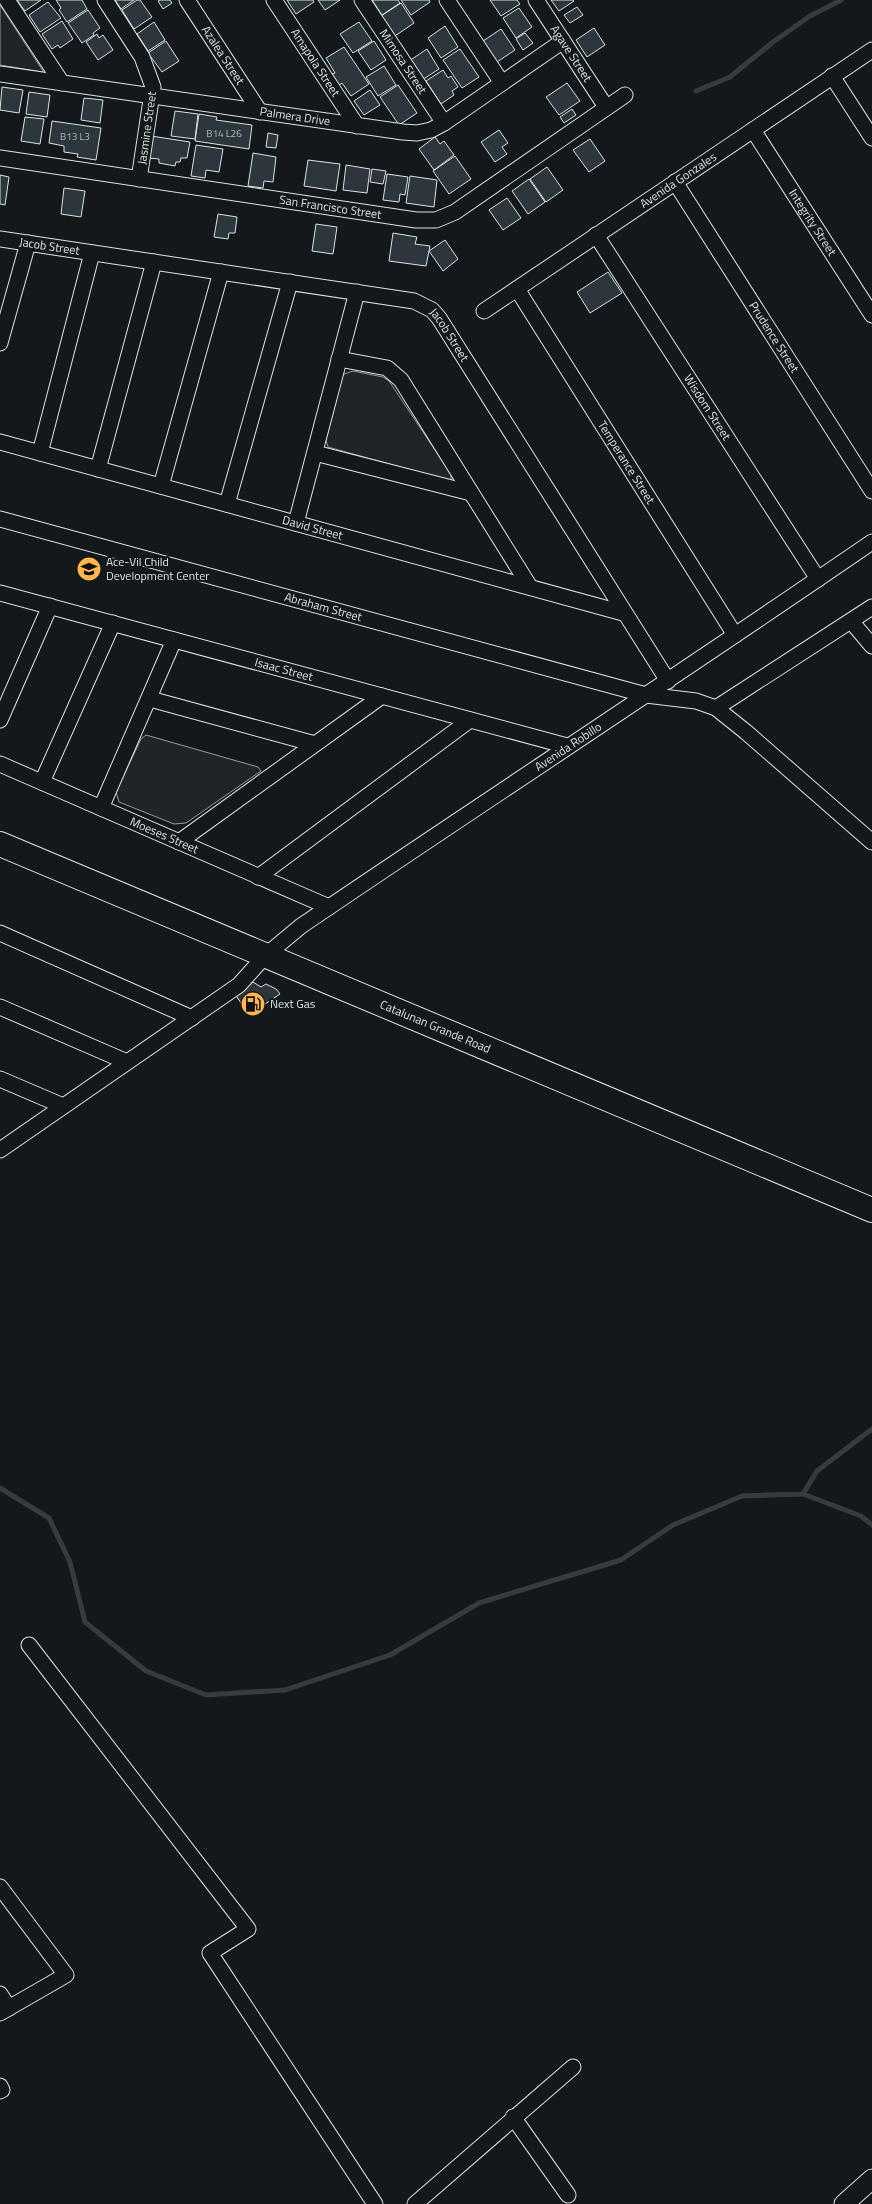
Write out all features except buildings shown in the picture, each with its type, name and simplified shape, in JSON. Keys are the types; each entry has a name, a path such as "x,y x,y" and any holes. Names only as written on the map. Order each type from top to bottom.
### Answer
{"main road":[{"name":"Catalunan Grande Road","path":"0,844 872,1210"}],"street":[{"path":"7,0 62,83"},
{"name":"Jasmine Street","path":"105,0 147,66 153,87 139,179"},
{"name":"Azalea Street","path":"187,0 260,112"},
{"name":"Amapola Street","path":"274,0 357,126"},
{"name":"Mimosa Street","path":"362,0 444,123"},
{"path":"447,0 502,83"},
{"name":"Agave Street","path":"536,0 606,108"},
{"name":"Palmera Drive","path":"0,74 416,133 431,130 444,123 563,41"},
{"name":"Avenida Gonzales","path":"484,311 872,50"},
{"path":"832,76 872,138"},
{"name":"San Francisco Street","path":"0,158 416,220 436,220 455,212 625,95"},
{"name":"Integrity Street","path":"752,130 872,315"},
{"name":"Prudence Street","path":"675,182 872,491"},
{"name":"Wisdom Street","path":"596,235 818,579"},
{"name":"Jacob Street","path":"0,239 414,301 432,310 439,318 623,613 668,681"},
{"path":"0,343 28,243"},
{"path":"40,453 92,253"},
{"path":"98,469 154,262"},
{"path":"162,486 221,272"},
{"path":"227,504 290,282"},
{"name":"Temperance Street","path":"517,289 735,636"},
{"path":"296,523 357,292"},
{"path":"339,359 387,368 401,380 530,587"},
{"name":"David Street","path":"0,442 623,613"},
{"path":"315,453 471,493"},
{"name":"Abraham Street","path":"0,519 646,695 689,700 716,708"},
{"name":"Avenida Robillo","path":"0,1150 239,985 281,941 329,907 567,746 735,636 872,542"},
{"name":"Isaac Street","path":"0,593 567,746"},
{"path":"0,720 50,606"},
{"path":"872,607 716,708 872,842"},
{"path":"851,621 872,646"},
{"path":"42,782 113,623"},
{"path":"102,808 174,640"},
{"path":"179,842 382,696"},
{"path":"150,699 315,744"},
{"path":"258,877 470,720"},
{"name":"Moeses Street","path":"0,764 329,907"},
{"path":"0,933 192,1018"},
{"path":"0,1007 127,1062"},
{"path":"0,1079 63,1106"},
{"path":"29,1644 248,1929 210,1953 375,2204"},
{"path":"0,1886 66,1975 5,2011 0,1994"},
{"path":"415,2204 513,2117 573,2067"},
{"path":"0,2086 2,2090 0,2091"},
{"path":"513,2117 568,2195"},
{"path":"845,2204 872,2179"}],"shaded area":[{"path":"0,5 43,71 43,72 0,65"},
{"path":"353,371 383,377 389,381 451,474 451,479 447,480 328,447 326,440 342,377 344,374"},
{"path":"146,735 258,767 261,771 186,823 174,824 119,802 116,792 141,739"}],"waterway":[{"path":"696,91 730,77 773,42 810,16 841,0"},
{"path":"803,1494 817,1471 872,1429"},
{"path":"0,1488 49,1518 70,1562 85,1622 146,1671 206,1695 285,1690 390,1655 479,1603 621,1560 673,1525 742,1496 803,1494 861,1516 872,1525"}],"place":[{"name":"Ace-Vil Child Development Center","path":"89,569"},
{"name":"Next Gas","path":"253,1004"}]}
